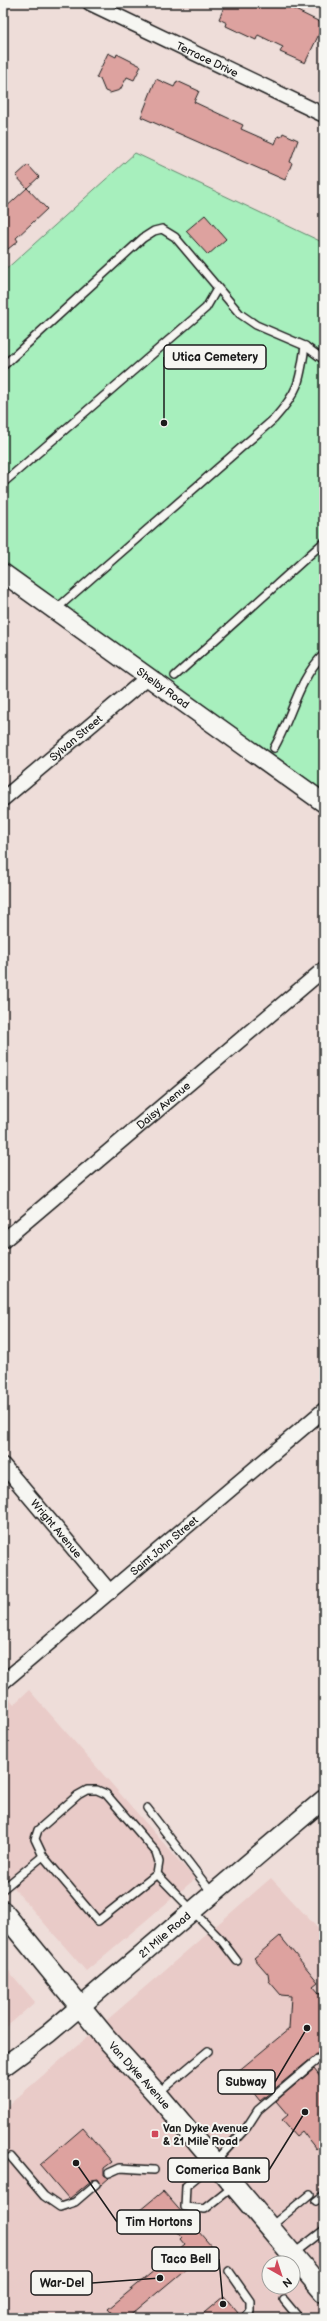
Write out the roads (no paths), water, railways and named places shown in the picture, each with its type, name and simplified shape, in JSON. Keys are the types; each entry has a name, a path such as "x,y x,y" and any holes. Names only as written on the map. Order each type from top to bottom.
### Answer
{"main road":[{"name":"Van Dyke Avenue","path":"3,1912 80,2006 157,2094 292,2255"},
{"name":"Van Dyke Avenue","path":"301,2265 324,2292"}],"street":[{"name":"Terrace Drive","path":"90,3 324,115"},
{"name":"Shelby Road","path":"3,573 324,803"},
{"name":"Sylvan Street","path":"3,799 148,677"},
{"name":"Daisy Avenue","path":"3,1241 324,969"},
{"name":"Saint John Street","path":"3,1682 324,1410"},
{"name":"Wright Avenue","path":"3,1465 110,1592"},
{"name":"21 Mile Road","path":"3,2067 80,2006 324,1799"}],"lane":[{"path":"3,366 143,238 154,231 162,229 175,237 240,314 256,324 306,346 324,360"},
{"path":"3,483 206,308 217,288"},
{"path":"55,610 274,419 287,404 300,382 306,346"},
{"path":"175,676 324,542"},
{"path":"274,748 283,732 307,675 324,654"},
{"path":"88,1790 97,1790 106,1794 156,1852 159,1862 157,1874 98,1920 43,1856 35,1839 38,1830 78,1795 88,1790"},
{"path":"147,1808 213,1893"},
{"path":"3,1889 43,1856"},
{"path":"157,1874 192,1912 221,1940 237,1960"},
{"path":"157,2094 208,2051"},
{"path":"234,2186 205,2209 185,2207 186,2186 214,2163 247,2127 258,2110 324,2054"},
{"path":"310,2066 324,2063"},
{"path":"11,2157 44,2196 60,2207 75,2202 96,2184"},
{"path":"110,2173 120,2168 154,2170"},
{"path":"270,2227 310,2194"},
{"path":"316,2201 324,2195"},
{"path":"292,2255 324,2230"},
{"path":"229,2272 250,2301 250,2312 244,2318"},
{"path":"284,2300 299,2318"}],"place":[{"name":"Utica Cemetery","path":"164,423"},
{"name":"Subway","path":"307,2028"},
{"name":"Comerica Bank","path":"305,2112"},
{"name":"Van Dyke Avenue & 21 Mile Road","path":"155,2134"},
{"name":"Tim Hortons","path":"76,2163"},
{"name":"War-Del","path":"160,2278"},
{"name":"Taco Bell","path":"223,2304"}]}
